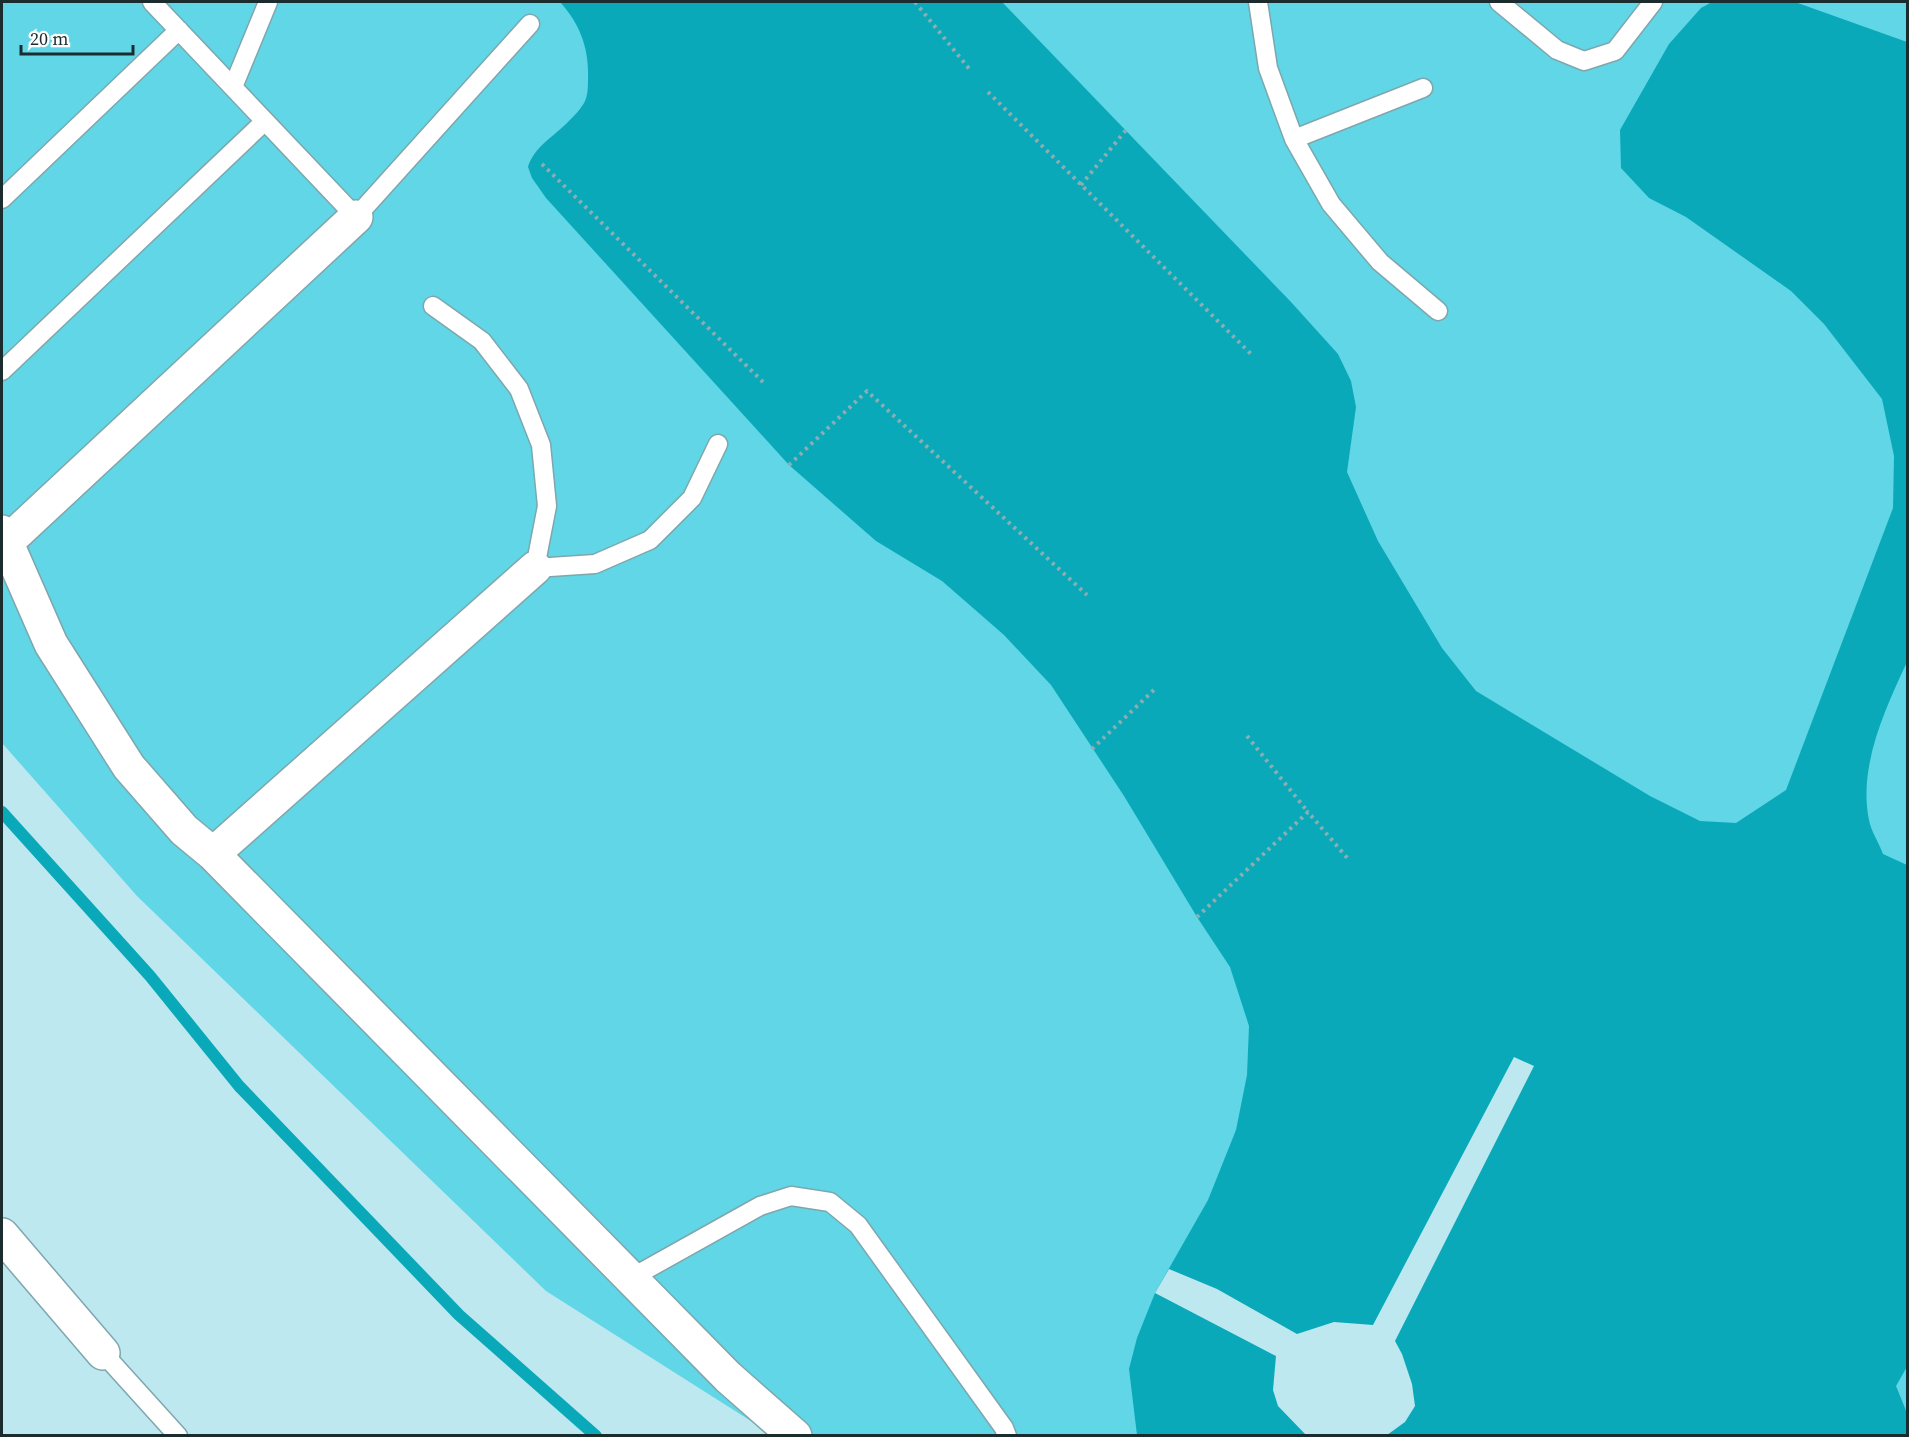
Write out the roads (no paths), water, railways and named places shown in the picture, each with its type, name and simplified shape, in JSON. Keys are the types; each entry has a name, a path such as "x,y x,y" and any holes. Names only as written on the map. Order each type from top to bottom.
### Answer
{"street":[{"path":"356,217 4,537 51,644 129,767 184,830 213,855 728,1377 795,1436"},
{"path":"213,855 535,567"},
{"path":"2,1235 103,1353"}],"lane":[{"path":"152,2 356,217 530,24"},
{"path":"233,87 268,2"},
{"path":"1258,2 1268,68 1294,139 1332,204 1380,262 1438,311"},
{"path":"1499,2 1557,50 1584,61 1615,51 1653,2"},
{"path":"2,199 179,30"},
{"path":"1294,139 1424,88"},
{"path":"2,371 266,121"},
{"path":"433,306 482,341 519,389 541,445 547,506 535,567 595,564 650,540 693,498 718,444"},
{"path":"631,1278 760,1206 791,1196 830,1202 858,1225 1004,1428 1007,1436"},
{"path":"103,1353 178,1436"}],"waterway":[{"path":"2,812 150,976 239,1086 459,1315 596,1436"}]}
